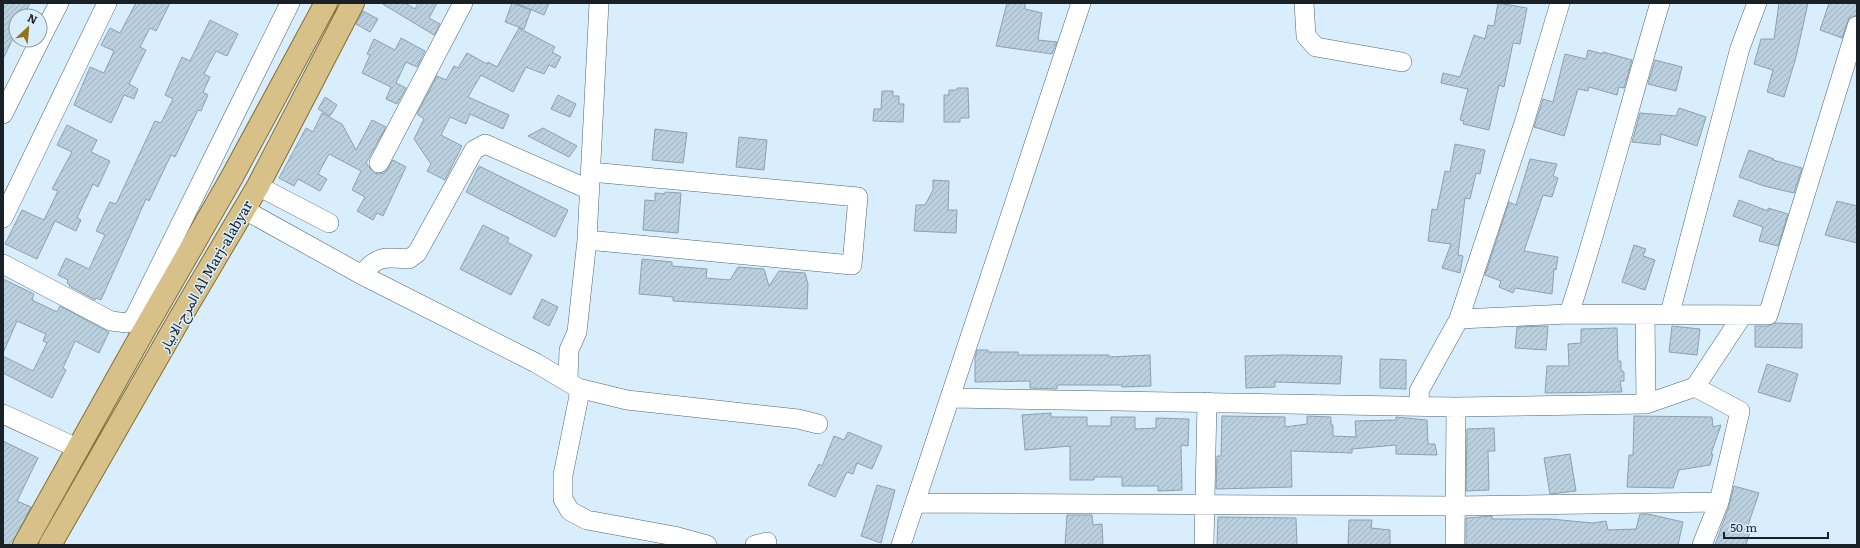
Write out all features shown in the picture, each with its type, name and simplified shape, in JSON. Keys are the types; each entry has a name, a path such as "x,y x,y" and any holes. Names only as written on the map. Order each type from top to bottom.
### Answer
{"main road":[{"name":"المرج-الابيار Al Marj-alabyar","path":"24,545 143,332 232,177 326,3"},
{"name":"المرج-الابيار Al Marj-alabyar","path":"50,545 180,318 245,210 353,3"}],"street":[{"path":"48,24 59,3"},
{"path":"3,218 106,3"},
{"path":"3,264 111,321 127,323 134,318 290,3"},
{"path":"380,163 463,3"},
{"path":"599,3 587,240 577,332 569,350 573,384 579,396 563,475 563,499 570,511 587,520 674,536 707,545"},
{"path":"901,545 916,504 1081,3"},
{"path":"1304,3 1306,36 1316,46 1402,62"},
{"path":"1420,406 1419,391 1459,320 1524,123 1560,3"},
{"path":"1569,314 1592,246 1637,80 1660,3"},
{"path":"1670,314 1740,48 1757,3"},
{"path":"1459,320 1569,314 1768,315 1857,26"},
{"path":"3,114 36,48"},
{"path":"362,275 370,264 382,257 409,259 417,253 474,150 485,144 590,181 858,197 852,265 587,240"},
{"path":"258,186 329,223"},
{"path":"245,210 362,275 536,363 573,384 627,400 798,419 818,424"},
{"path":"1645,315 1646,404"},
{"path":"950,398 1420,406 1456,408 1646,404 1695,387 1742,316"},
{"path":"536,363 569,350"},
{"path":"1695,387 1740,411 1719,502 1702,545"},
{"path":"1204,545 1207,402"},
{"path":"1455,545 1456,408"},
{"path":"3,414 79,449"},
{"path":"916,504 1456,506 1719,502"}],"building":[{"path":"3,3 30,3 28,8 8,8 8,48 3,59"},
{"path":"136,3 170,3 156,31 150,28 140,47 146,50 129,84 138,89 134,99 124,95 111,123 74,105 90,67 104,73 114,51 101,45 110,28 120,33"},
{"path":"381,3 405,3 415,9 418,3 437,3 429,18 440,24 434,35"},
{"path":"512,3 531,10 524,29 505,22"},
{"path":"515,3 549,3 544,15"},
{"path":"1007,3 1025,3 1025,9 1042,13 1038,40 1057,42 1052,54 996,46"},
{"path":"1498,3 1527,8 1520,44 1513,43 1504,87 1499,85 1489,130 1463,124 1464,121 1460,120 1468,89 1441,83 1443,73 1460,77 1474,35 1485,39 1488,25 1494,26"},
{"path":"1779,3 1808,3 1796,57 1784,97 1767,92 1773,70 1754,64 1761,39 1774,39"},
{"path":"1829,3 1857,3 1857,15 1849,18 1842,38 1820,30"},
{"path":"363,11 378,19 370,32 356,24"},
{"path":"210,20 238,34 227,56 216,51 204,74 210,77 203,92 208,95 201,111 198,110 175,157 171,155 149,201 146,199 101,300 96,298 95,300 69,286 70,285 67,283 68,280 58,275 66,258 89,269 105,235 96,231 110,202 116,204 155,121 161,123 173,99 165,95 182,57 190,61"},
{"path":"519,28 555,47 552,52 561,57 555,68 549,65 544,74 526,67 513,92 481,75 468,97 509,115 503,129 470,114 466,124 450,117 441,135 462,146 445,180 427,171 431,164 414,139 424,119 417,114 437,76 446,80 454,66 458,68 467,53 487,64 488,62 497,67"},
{"path":"401,38 425,51 417,67 406,62 396,83 406,88 397,104 386,99 391,87 362,73 370,55 367,54 374,39 395,50"},
{"path":"1588,50 1603,54 1603,52 1632,60 1624,88 1619,87 1617,95 1589,87 1588,91 1578,89 1564,136 1534,127 1543,99 1553,102 1565,54 1586,59"},
{"path":"1655,60 1682,67 1676,91 1648,84"},
{"path":"957,88 968,88 969,118 960,118 960,122 944,122 944,95 949,95 949,90 957,90"},
{"path":"882,91 893,91 893,96 899,96 899,104 904,104 903,122 873,121 874,109 881,109"},
{"path":"558,95 576,104 570,117 551,109"},
{"path":"325,97 337,105 330,116 318,109"},
{"path":"1679,108 1706,117 1697,146 1661,134 1660,145 1632,142 1640,113 1676,116"},
{"path":"322,113 342,124 356,150 372,120 386,127 366,163 374,173 379,174 385,173 393,160 406,167 383,216 377,213 373,220 357,211 365,197 352,190 361,171 329,154 318,174 327,179 320,191 298,179 294,186 279,178 306,128 313,132"},
{"path":"67,125 97,140 91,152 110,161 98,187 93,184 77,218 81,220 76,231 55,221 37,259 5,244 22,210 44,220 58,191 52,189 72,152 57,145"},
{"path":"543,128 577,146 569,157 528,136"},
{"path":"655,129 687,133 683,163 652,160"},
{"path":"739,137 767,140 764,170 736,167"},
{"path":"1455,144 1485,150 1480,174 1476,173 1470,199 1465,198 1458,255 1463,256 1460,273 1442,268 1451,244 1428,241 1432,209 1437,210 1445,171 1450,172"},
{"path":"1749,150 1774,159 1773,160 1802,168 1794,193 1764,186 1739,177"},
{"path":"1530,159 1557,164 1553,176 1558,178 1552,197 1543,195 1524,251 1558,257 1556,270 1554,269 1552,294 1515,288 1513,293 1499,287 1501,281 1485,275 1509,202 1516,205"},
{"path":"479,166 568,210 555,237 466,192"},
{"path":"933,180 949,181 948,210 957,210 956,233 914,231 916,205 925,205 933,190"},
{"path":"665,192 681,193 678,233 643,230 645,200 655,201 655,193 665,194"},
{"path":"1739,200 1768,211 1768,208 1788,214 1778,246 1759,241 1763,227 1733,216"},
{"path":"1837,201 1857,206 1857,243 1825,235"},
{"path":"483,225 509,238 507,242 532,255 511,295 460,269"},
{"path":"1634,245 1646,249 1643,256 1655,260 1645,290 1622,282"},
{"path":"642,259 672,262 672,266 707,269 706,278 730,280 738,267 764,269 769,286 779,271 805,273 808,284 807,309 673,301 673,297 639,294"},
{"path":"3,279 34,294 32,300 57,312 60,306 109,332 99,353 75,341 63,368 66,370 52,398 3,373 3,356 33,371 47,343 43,341 46,334 17,321 3,353"},
{"path":"542,299 558,307 549,326 533,318"},
{"path":"1775,323 1802,324 1802,348 1755,347 1755,326 1768,326"},
{"path":"1548,326 1546,350 1515,348 1517,327"},
{"path":"1672,326 1700,329 1697,355 1669,352"},
{"path":"1617,328 1618,361 1621,361 1621,370 1624,372 1624,381 1620,381 1622,392 1545,393 1547,366 1569,366 1568,344 1581,343 1581,329"},
{"path":"977,350 988,350 988,352 1018,352 1018,355 1109,355 1109,357 1150,355 1151,386 1122,387 1122,385 1057,385 1057,389 1030,388 1030,381 975,382 975,358"},
{"path":"1245,356 1342,356 1340,384 1275,382 1275,387 1246,388"},
{"path":"1380,359 1406,360 1406,389 1380,388"},
{"path":"1767,364 1798,374 1790,402 1758,392"},
{"path":"1051,413 1051,417 1087,417 1087,426 1111,426 1111,417 1135,417 1135,429 1156,428 1156,418 1189,419 1188,446 1181,445 1182,490 1158,491 1158,486 1122,486 1122,477 1094,477 1094,480 1070,480 1070,446 1025,450 1022,415"},
{"path":"1222,416 1285,417 1285,427 1307,424 1307,416 1331,417 1333,436 1356,437 1355,421 1396,420 1396,417 1427,420 1428,444 1435,444 1437,455 1396,454 1396,445 1352,449 1352,453 1291,451 1292,487 1216,489 1217,456 1221,456"},
{"path":"1634,416 1712,417 1713,427 1721,425 1711,454 1713,454 1710,465 1679,470 1673,488 1627,487 1629,455 1633,455"},
{"path":"1494,428 1495,451 1488,451 1489,490 1466,491 1467,429"},
{"path":"848,432 882,446 872,469 857,463 853,474 847,472 835,497 808,485 819,464 822,466 834,436 844,440"},
{"path":"3,441 38,458 17,501 31,507 12,545 3,545"},
{"path":"1570,454 1576,491 1550,494 1544,458"},
{"path":"877,485 895,490 881,543 861,536"},
{"path":"1734,486 1759,493 1746,531 1750,532 1746,545 1715,545 1729,506"},
{"path":"1640,514 1648,514 1683,522 1678,545 1466,545 1466,518 1492,516 1492,519 1551,519 1592,523 1606,521 1608,530 1636,529"},
{"path":"1067,515 1092,515 1093,525 1102,524 1103,545 1065,545"},
{"path":"1218,517 1296,518 1297,545 1217,545"},
{"path":"1349,520 1372,520 1371,528 1390,530 1390,545 1348,545"}]}
